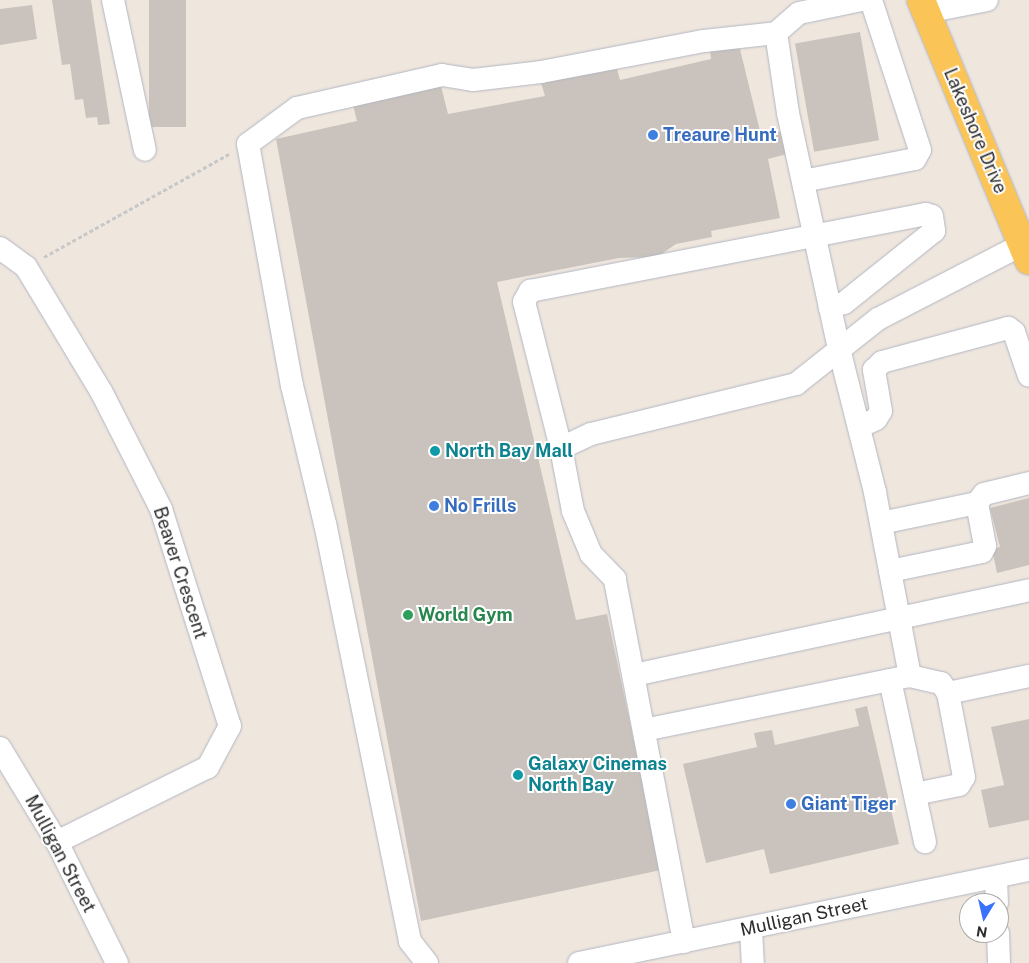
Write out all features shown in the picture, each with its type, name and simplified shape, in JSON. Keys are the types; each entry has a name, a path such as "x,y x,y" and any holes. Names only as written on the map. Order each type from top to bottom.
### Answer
{"main road":[{"name":"Lakeshore Drive","path":"923,6 1026,248"}],"street":[{"path":"113,0 145,150"},
{"path":"427,963 410,941 324,524 292,386 248,144 298,108 442,75 474,80 541,72 704,41 776,33 799,13 862,0"},
{"path":"803,181 915,159 920,150 871,0"},
{"path":"923,6 988,0"},
{"path":"776,33 803,181 890,571 898,618 900,678 915,794 925,842"},
{"path":"684,942 615,579 592,554 573,511 561,448 524,302 530,291 926,214 932,216 935,224 934,230 844,303 830,307"},
{"name":"Beaver Crescent","path":"0,248 26,267 102,393 161,509 230,726 208,767 56,842"},
{"path":"561,448 591,434 796,384 839,348 878,319 1026,248"},
{"path":"859,428 876,419 881,411 874,370 882,362 1008,328 1014,332 1029,376"},
{"path":"881,524 977,503 984,494 1029,483"},
{"path":"890,571 982,552 985,546 977,503"},
{"path":"634,675 1029,590"},
{"path":"948,693 1029,676"},
{"path":"644,730 900,678 941,683 948,693 964,778 959,785 915,794"},
{"name":"Mulligan Street","path":"0,748 56,842 118,963"},
{"name":"Mulligan Street","path":"579,963 751,929 1029,870"},
{"path":"996,877 997,893"},
{"path":"751,929 753,963"},
{"path":"998,943 999,963"}],"path":[{"path":"26,267 248,144"}],"building":[{"path":"52,0 91,0 110,124 98,125 97,117 86,118 83,99 75,100 70,64 62,65"},
{"path":"149,0 186,0 186,127 149,127"},
{"path":"32,5 37,39 0,45 0,9"},
{"path":"860,32 879,140 814,152 795,43"},
{"name":"North Bay Mall","path":"739,45 761,135 785,131 791,153 768,159 780,218 711,231 712,237 676,244 657,257 619,258 497,282 576,620 607,614 661,870 421,921 276,139 357,121 353,105 441,86 448,114 545,96 541,83 617,69 620,80 711,59 710,50"},
{"path":"1029,498 1029,565 997,573 992,549 1000,547 990,508"},
{"name":"Giant Tiger","path":"867,706 899,844 770,874 764,849 706,863 683,764 757,747 754,733 772,730 775,745 859,726 855,709"},
{"path":"1029,719 1029,820 989,828 981,790 1004,785 991,727"}],"place":[{"name":"Treaure Hunt","path":"653,135"},
{"name":"North Bay Mall","path":"435,451"},
{"name":"No Frills","path":"434,506"},
{"name":"World Gym","path":"408,615"},
{"name":"Galaxy Cinemas North Bay","path":"518,775"},
{"name":"Giant Tiger","path":"791,804"}]}
